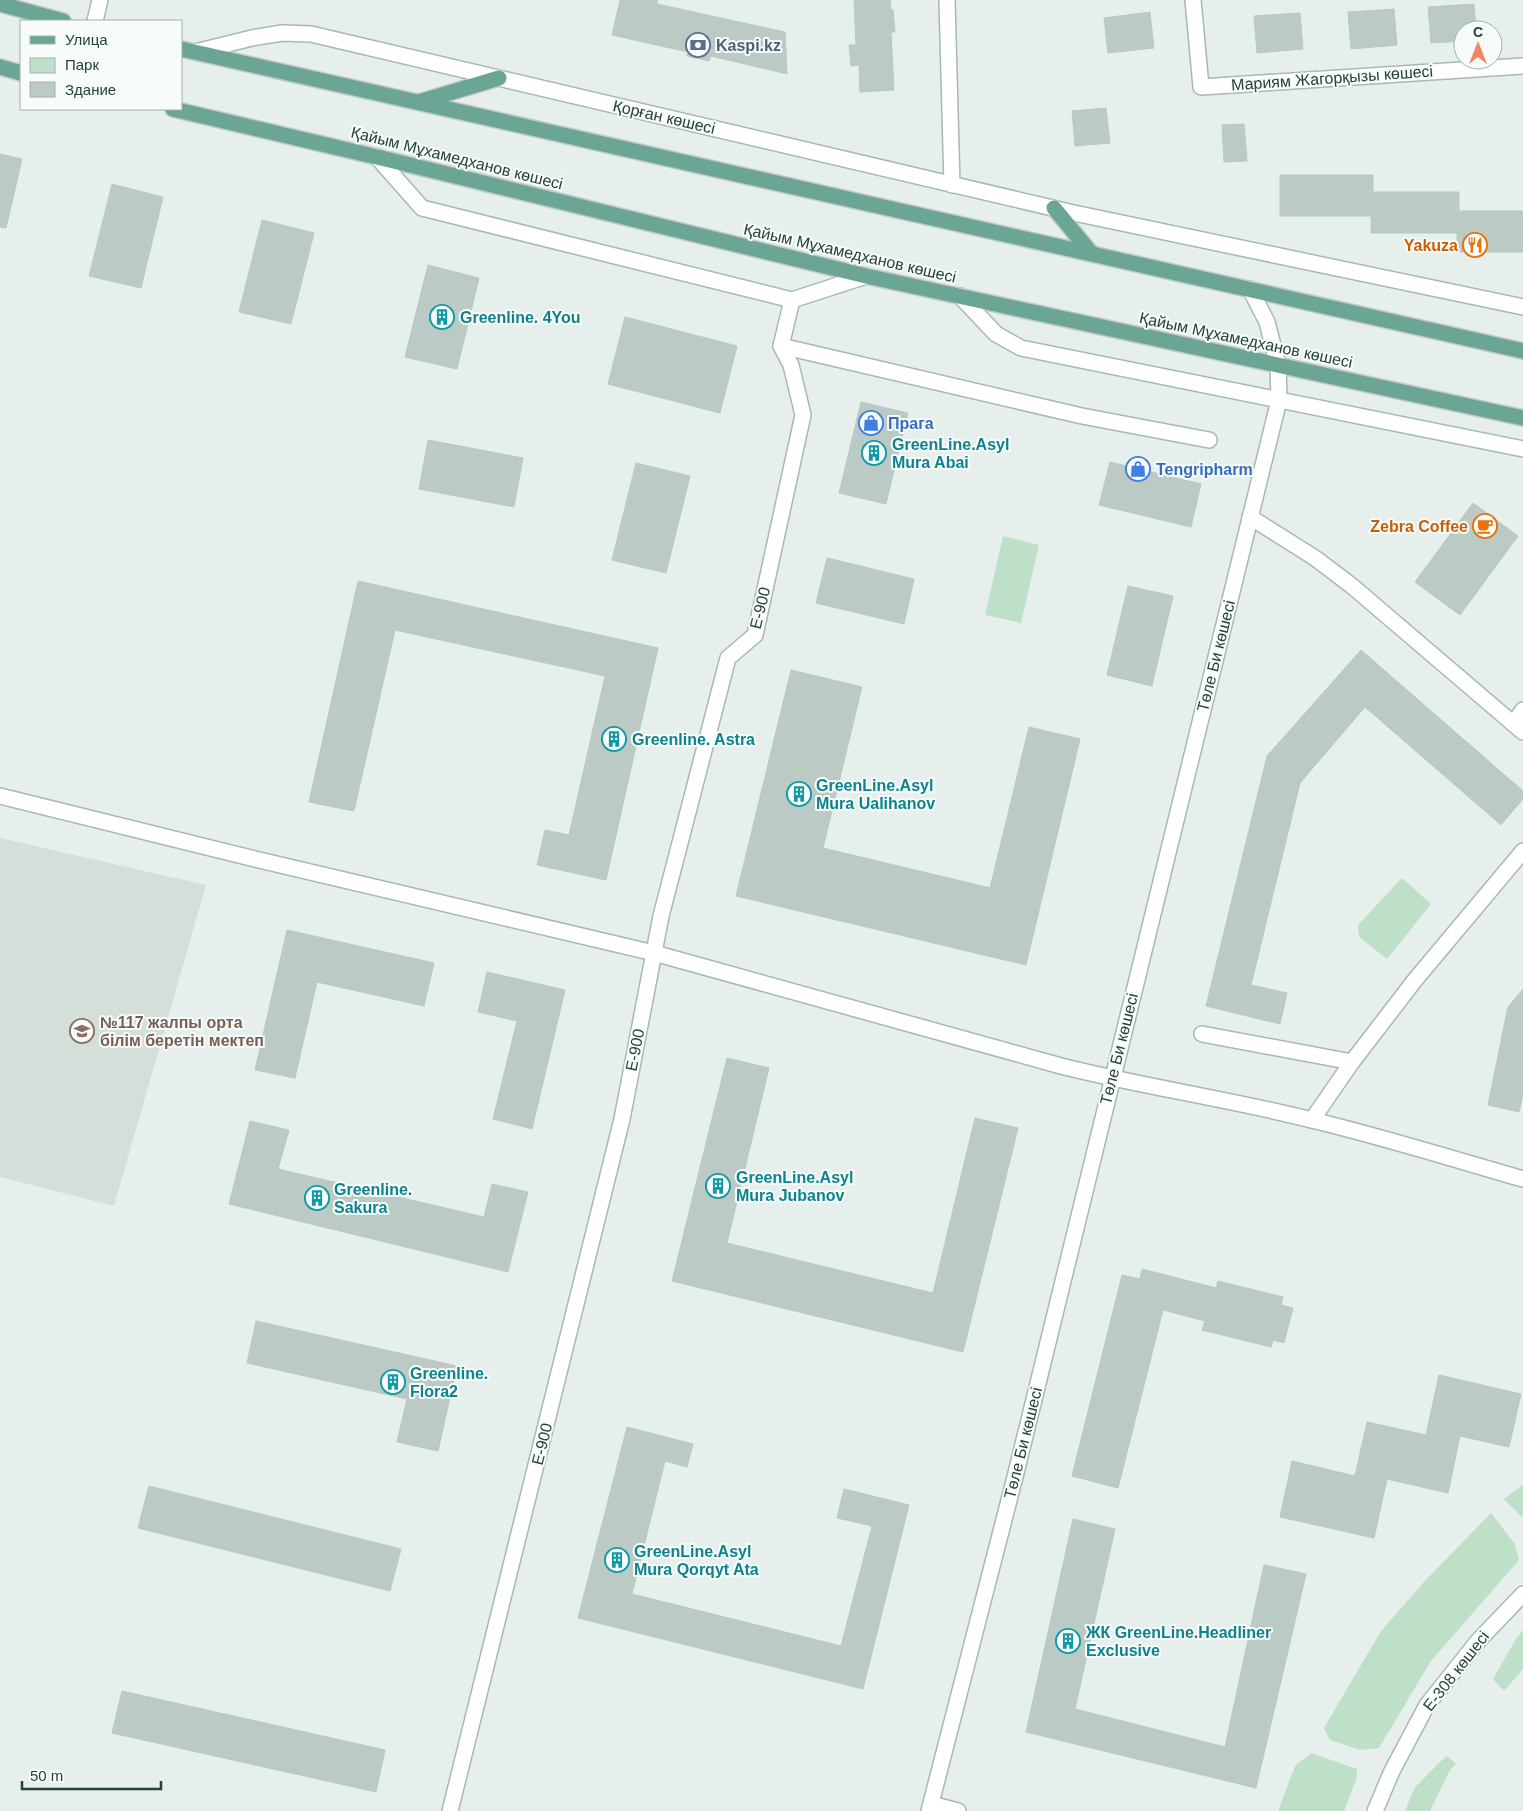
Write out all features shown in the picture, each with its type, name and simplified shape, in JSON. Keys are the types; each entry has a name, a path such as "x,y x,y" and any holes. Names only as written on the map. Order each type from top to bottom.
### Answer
{"main road":[{"path":"0,4 59,20"},
{"path":"188,51 1523,350"},
{"path":"0,67 20,73"},
{"path":"418,102 499,78"},
{"name":"Қайым Мұхамедханов көшесі","path":"177,110 866,276 1523,418"},
{"path":"1054,208 1091,253"}],"street":[{"path":"95,20 100,0"},
{"path":"947,0 952,185"},
{"name":"Мариям Жагорқызы көшесі","path":"1193,0 1201,87 1523,66"},
{"name":"Қорған көшесі","path":"188,51 282,33 311,34 1054,208 1523,307"},
{"path":"377,157 422,208 792,300 866,276"},
{"name":"Төле Би көшесі","path":"930,1808 1016,1473 1279,400 1278,365 1267,322 1250,289"},
{"path":"960,296 996,334 1021,348 1523,450"},
{"path":"792,300 781,346 1082,416 1209,440"},
{"name":"E-900","path":"450,1811 622,1120 661,916 728,658 755,635 803,414 791,365 781,346"},
{"path":"1250,518 1315,558 1352,586 1518,728 1523,710"},
{"path":"0,796 255,859 654,953 1112,1079 1160,1086 1312,1120 1523,1179"},
{"path":"1312,1120 1352,1062 1415,980 1523,851"},
{"path":"1202,1034 1352,1062"},
{"name":"Е-308 көшесі","path":"1375,1811 1392,1771 1427,1706 1478,1641 1523,1594"},
{"path":"930,1808 958,1811"}],"shaded area":[{"name":"№117 жалпы орта білім беретін мектеп","path":"0,838 206,885 114,1206 0,1177"}],"green space":[{"path":"1003,536 1039,545 1021,623 985,615"},
{"path":"1402,878 1431,904 1387,959 1359,937 1358,925"},
{"path":"1523,1485 1523,1518 1504,1499"},
{"path":"1491,1513 1514,1543 1519,1560 1431,1661 1379,1748 1360,1750 1330,1740 1324,1728 1381,1631 1423,1583"},
{"path":"1523,1630 1523,1669 1504,1691 1493,1679"},
{"path":"1311,1753 1357,1769 1357,1777 1344,1811 1278,1811 1295,1766"},
{"path":"1446,1756 1456,1763 1449,1772 1430,1811 1405,1811 1415,1787"}],"building":[{"path":"620,0 657,0 657,4 785,32 787,74 711,56 709,61 687,56 688,52 612,35"},
{"path":"854,0 890,0 895,32 891,32 894,90 860,92 859,65 851,66 849,45 856,45"},
{"path":"1474,4 1475,20 1453,20 1453,42 1431,43 1428,7"},
{"path":"1394,9 1397,45 1351,49 1348,12"},
{"path":"1150,12 1154,48 1108,53 1104,18"},
{"path":"1300,13 1303,49 1257,53 1254,16"},
{"path":"1106,108 1110,143 1075,146 1072,111"},
{"path":"1244,124 1247,161 1224,162 1222,125"},
{"path":"0,154 22,159 6,228 0,227"},
{"path":"1280,175 1373,175 1373,192 1459,192 1459,211 1523,211 1523,252 1457,252 1457,233 1371,233 1371,216 1280,216"},
{"path":"112,184 163,197 141,288 89,276"},
{"path":"262,220 314,233 291,324 239,312"},
{"name":"Greenline. 4You","path":"428,265 479,278 457,369 405,357"},
{"path":"625,317 737,346 720,413 608,384"},
{"name":"GreenLine.Asyl Mura Abai","path":"861,402 908,413 886,504 839,493"},
{"path":"428,440 523,458 514,507 419,489"},
{"path":"1110,462 1201,484 1191,527 1099,505"},
{"path":"636,463 690,476 666,573 612,560"},
{"path":"1473,503 1518,536 1460,615 1415,582"},
{"path":"827,558 914,579 904,624 816,603"},
{"name":"Greenline. Astra","path":"358,581 658,648 606,880 537,865 545,830 569,835 605,676 395,630 354,811 309,802"},
{"path":"1128,586 1173,596 1152,686 1107,675"},
{"path":"1361,650 1523,791 1523,799 1501,825 1365,707 1300,783 1251,985 1287,993 1280,1024 1206,1006 1267,756"},
{"name":"GreenLine.Asyl Mura Ualihanov","path":"791,670 862,687 823,848 990,888 1029,727 1080,739 1026,965 736,896"},
{"path":"287,930 434,963 424,1006 317,982 295,1078 255,1070"},
{"path":"487,972 565,990 532,1129 493,1119 517,1021 478,1012"},
{"path":"1523,989 1523,1094 1519,1112 1488,1105 1508,1007"},
{"name":"GreenLine.Asyl Mura Jubanov","path":"727,1058 769,1068 727,1243 933,1293 975,1118 1018,1128 963,1352 672,1281"},
{"name":"Greenline. Sakura","path":"250,1121 289,1130 278,1169 484,1217 492,1184 528,1192 508,1272 229,1204"},
{"path":"1142,1269 1216,1288 1218,1281 1283,1297 1281,1305 1293,1308 1284,1343 1273,1340 1271,1347 1202,1330 1205,1321 1163,1310 1118,1488 1072,1476 1122,1275 1140,1279"},
{"name":"Greenline. Flora2","path":"256,1321 457,1366 438,1451 397,1442 407,1399 247,1363"},
{"path":"1439,1375 1521,1394 1509,1447 1460,1436 1448,1493 1387,1479 1374,1538 1280,1517 1292,1461 1355,1476 1367,1422 1426,1435"},
{"name":"GreenLine.Asyl Mura Qorqyt Ata","path":"627,1427 693,1444 687,1467 665,1461 632,1594 841,1646 872,1526 837,1518 844,1489 909,1505 863,1689 578,1618"},
{"path":"149,1486 401,1549 390,1591 138,1528"},
{"name":"ЖК GreenLine.Headliner Exclusive","path":"1073,1519 1115,1529 1075,1709 1225,1747 1264,1565 1306,1574 1256,1788 1026,1732"},
{"path":"122,1691 385,1750 376,1792 112,1733"}],"place":[{"name":"Kaspi.kz","path":"698,45"},
{"name":"Yakuza","path":"1475,245"},
{"name":"Greenline. 4You","path":"442,317"},
{"name":"Прага","path":"871,423"},
{"name":"GreenLine.Asyl Mura Abai","path":"874,453"},
{"name":"Tengripharm","path":"1138,469"},
{"name":"Zebra Coffee","path":"1485,526"},
{"name":"Greenline. Astra","path":"614,739"},
{"name":"GreenLine.Asyl Mura Ualihanov","path":"799,794"},
{"name":"№117 жалпы орта білім беретін мектеп","path":"82,1031"},
{"name":"GreenLine.Asyl Mura Jubanov","path":"718,1186"},
{"name":"Greenline. Sakura","path":"317,1198"},
{"name":"Greenline. Flora2","path":"393,1382"},
{"name":"GreenLine.Asyl Mura Qorqyt Ata","path":"617,1560"},
{"name":"ЖК GreenLine.Headliner Exclusive","path":"1068,1641"}]}
